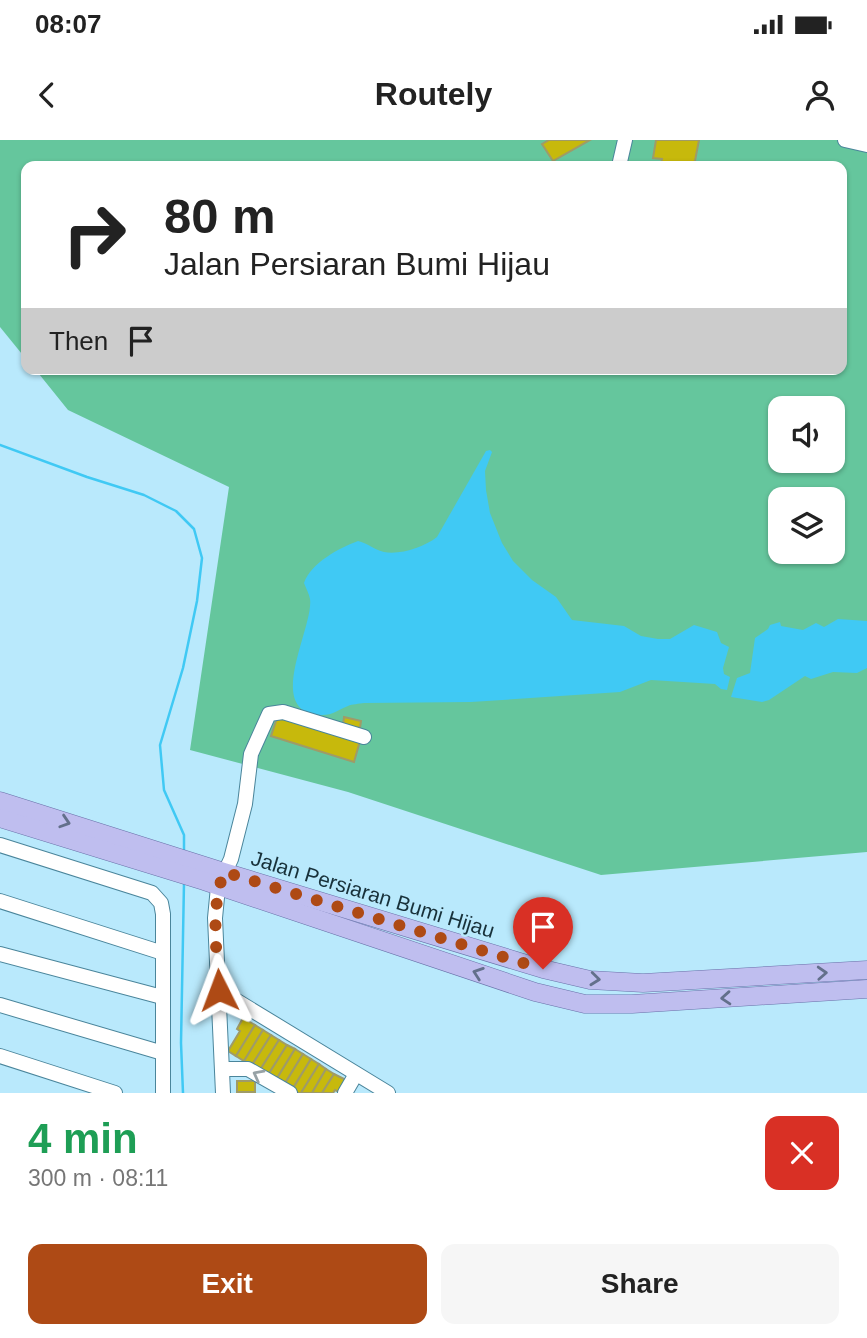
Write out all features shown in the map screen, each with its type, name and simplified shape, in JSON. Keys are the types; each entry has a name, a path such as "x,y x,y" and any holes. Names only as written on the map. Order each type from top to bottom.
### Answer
{"main road":[{"name":"Jalan Persiaran Bumi Hijau","path":"0,801 535,992 585,1004 632,1004 867,989"},
{"name":"Jalan Persiaran Bumi Hijau","path":"0,818 162,860"},
{"name":"Jalan Persiaran Bumi Hijau","path":"213,877 590,980 643,983 867,970"}],"street":[{"path":"620,161 625,140"},
{"path":"845,140 867,145"},
{"path":"223,1093 213,877 230,859 245,804 251,754 269,714 283,712 364,737"},
{"path":"0,845 152,893 161,903 163,1093"},
{"path":"0,901 163,953"},
{"path":"0,954 162,997"},
{"path":"219,990 388,1093"},
{"path":"0,1005 163,1053"},
{"path":"0,1056 116,1093"},
{"path":"222,1069 248,1069 290,1093"},
{"path":"345,1093 356,1074"}],"green space":[{"path":"0,140 867,140 867,852 601,875 348,792 190,750 229,487 68,410 40,375 847,375 847,161 21,161 21,353 0,327"}],"water":[{"path":"486,451 492,452 485,471 490,513 502,543 513,561 532,580 556,597 572,620 624,626 641,636 658,639 670,639 694,625 717,632 721,643 729,647 723,668 724,674 730,677 727,690 715,684 651,680 620,692 471,702 364,703 350,705 326,715 304,711 295,701 293,686 309,612 310,599 304,583 308,576 326,557 358,541 384,552 398,552 419,547 437,537"},
{"path":"838,619 867,621 867,668 857,673 833,672 811,679 805,676 762,702 731,697 737,678 750,673 755,638 770,625 780,622 781,626 803,630 816,623 824,627"}],"building":[{"path":"549,140 590,140 553,161 542,144"},
{"path":"656,140 699,140 695,161 662,161 653,158"},
{"path":"278,715 360,741 354,762 271,736"},
{"path":"344,717 361,721 360,728 343,725"},
{"path":"243,1018 255,1025 236,1056 228,1051 240,1031 237,1029"},
{"path":"255,1025 263,1030 244,1061 236,1056"},
{"path":"263,1030 271,1035 252,1065 244,1061"},
{"path":"271,1035 279,1040 260,1070 252,1065"},
{"path":"279,1040 287,1045 268,1075 260,1070"},
{"path":"287,1045 295,1049 276,1080 268,1075"},
{"path":"295,1049 303,1054 284,1085 276,1080"},
{"path":"303,1054 311,1059 292,1090 284,1085"},
{"path":"311,1059 319,1064 301,1093 297,1093 292,1090"},
{"path":"319,1064 326,1069 312,1093 301,1093"},
{"path":"326,1069 334,1074 322,1093 312,1093"},
{"path":"334,1074 346,1080 339,1092 335,1090 333,1093 322,1093"},
{"path":"237,1081 255,1081 255,1092 237,1092"}],"waterway":[{"path":"0,445 144,495 176,511 194,529 202,558 197,601 183,668 160,745 164,790 184,835 184,852"},
{"path":"183,1093 181,1043 184,883"}],"route":[{"path":"219,990 215,918 218,887 224,872 543,969"}]}
